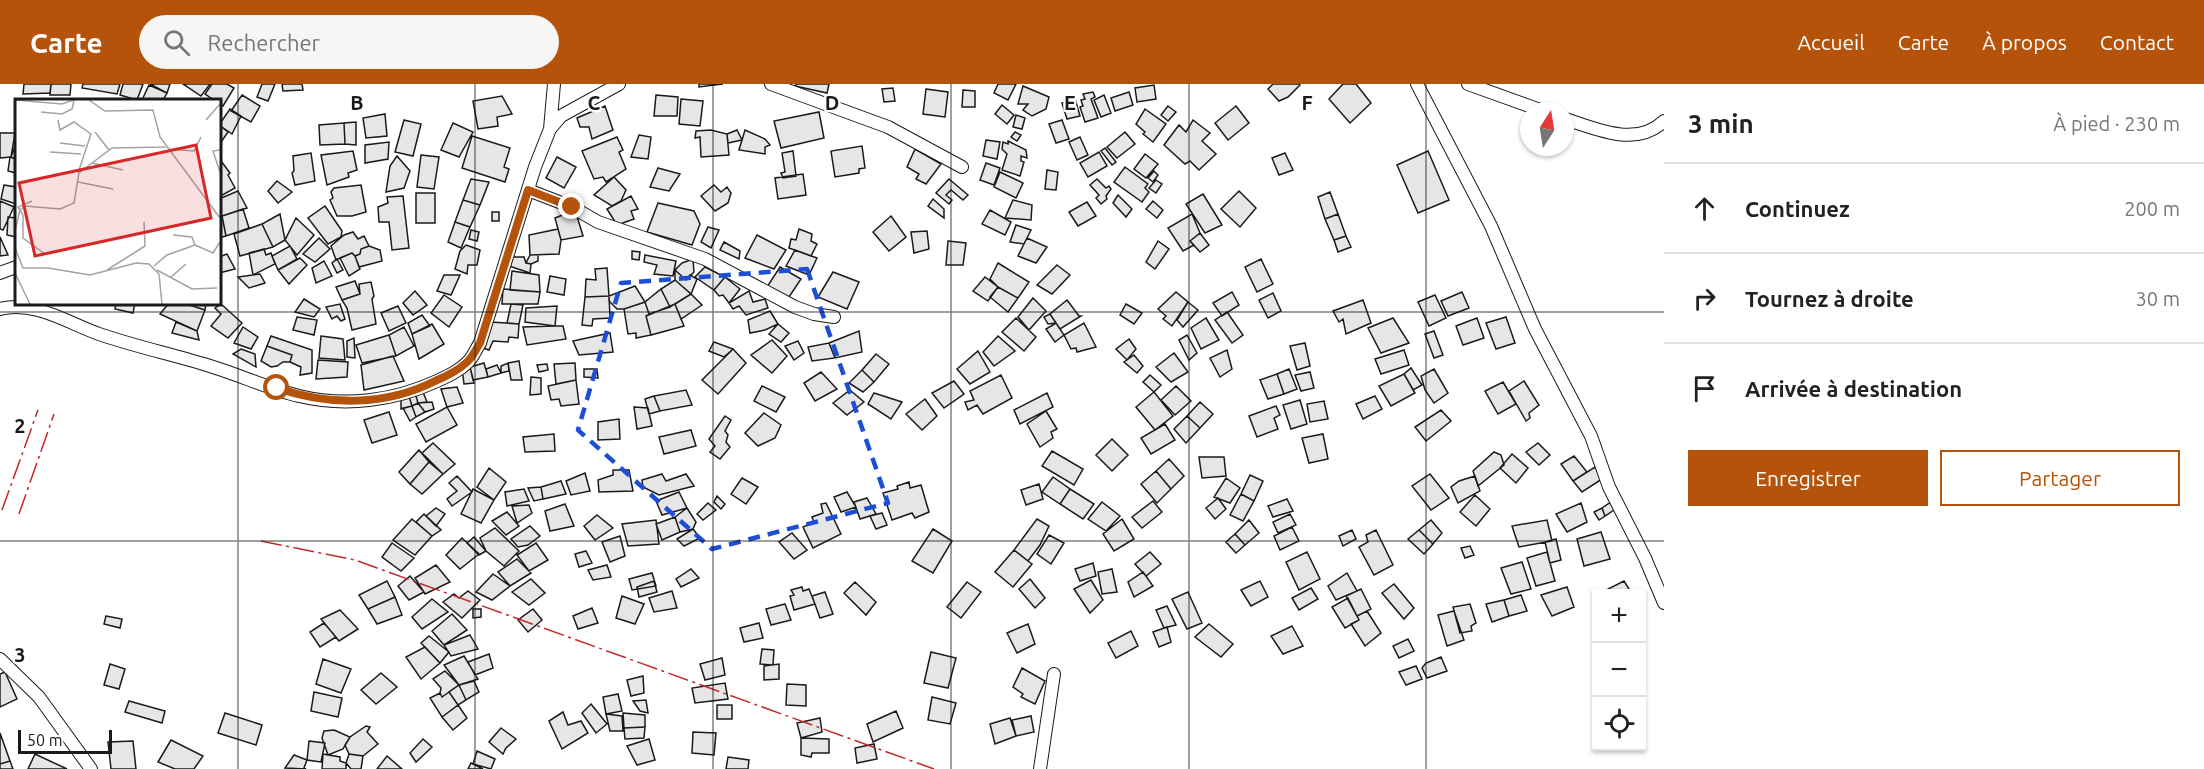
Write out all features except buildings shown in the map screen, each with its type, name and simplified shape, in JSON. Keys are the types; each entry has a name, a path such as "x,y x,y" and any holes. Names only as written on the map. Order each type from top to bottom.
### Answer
{"street":[{"path":"550,129 554,84"},
{"path":"0,309 12,306 39,310 99,334 212,366 297,395 317,399 370,401 430,384 455,372 469,361 480,343 542,147 550,129 561,116 619,84"},
{"path":"771,84 888,127 962,167"},
{"path":"1418,84 1491,226 1534,329 1591,436 1609,488 1645,558 1664,603"},
{"path":"1468,84 1520,103"},
{"path":"1574,122 1612,134 1638,135 1664,121"},
{"path":"528,190 572,207 598,222 705,259 795,308 834,317"},
{"path":"0,273 15,267"},
{"path":"0,659 39,697 91,769"},
{"path":"1040,769 1054,674"}],"highlighted area":[{"path":"807,269 888,503 712,549 578,430 621,283"}],"power":[{"path":"2,510 38,410"},
{"path":"19,514 54,414"},
{"path":"261,541 355,560 934,769"}],"route":[{"path":"277,388 317,399 370,401 411,392 455,372 469,361 480,343 528,190 572,207"}]}
